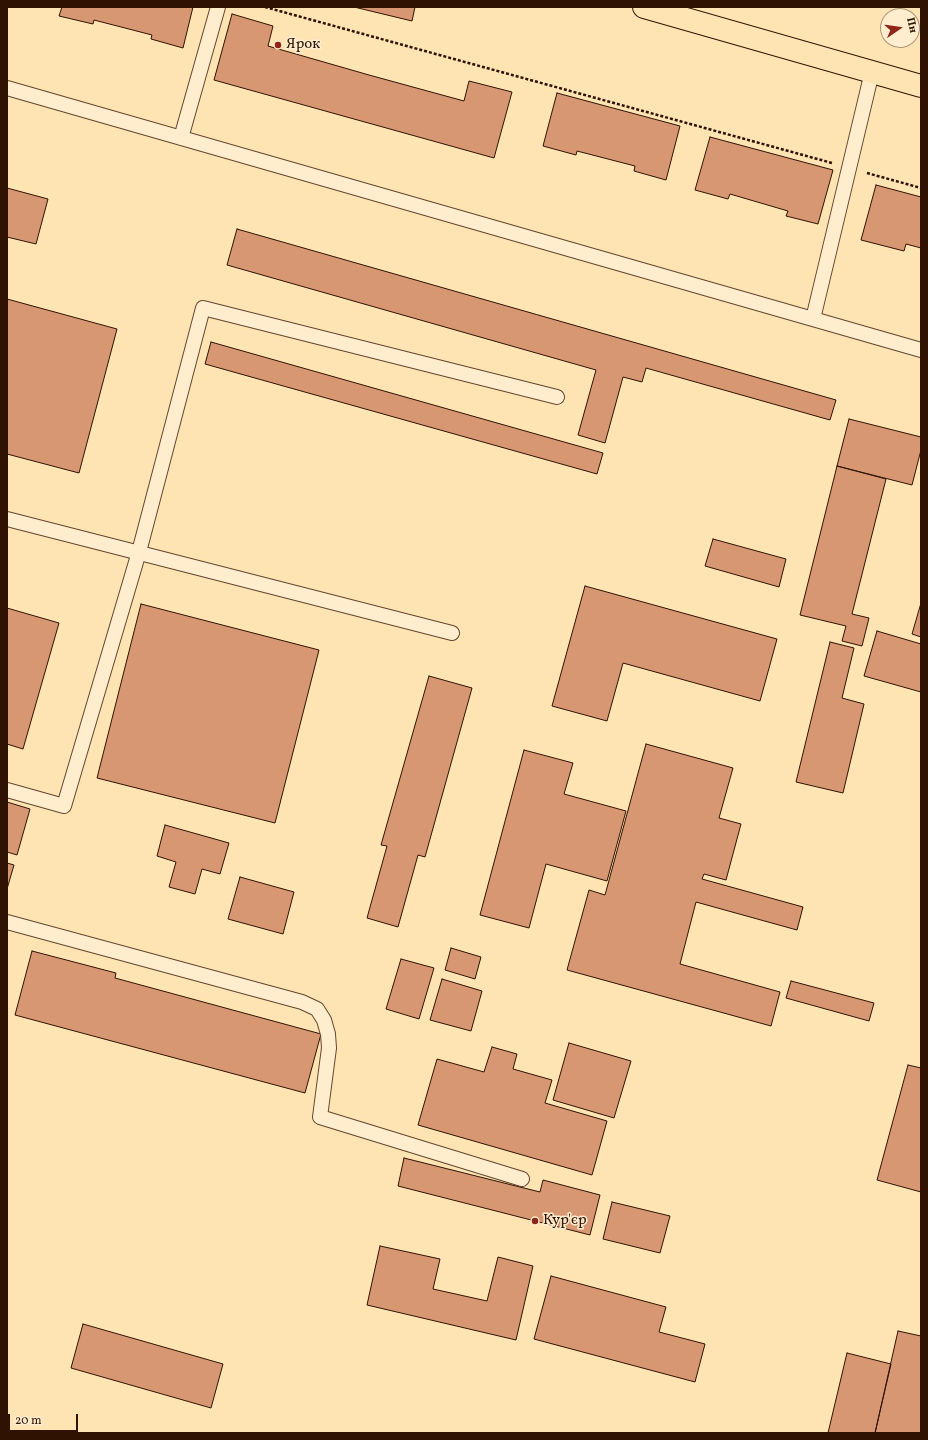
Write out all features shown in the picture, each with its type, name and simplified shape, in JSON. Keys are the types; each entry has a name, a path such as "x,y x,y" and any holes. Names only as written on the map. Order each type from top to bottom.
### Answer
{"main road":[{"path":"644,7 921,86"}],"lane":[{"path":"181,138 218,7"},
{"path":"813,319 872,72"},
{"path":"7,88 921,350"},
{"path":"7,790 64,806 139,552 203,308 557,398"},
{"path":"7,519 452,632"},
{"path":"7,922 302,1002 317,1009 324,1020 328,1034 329,1048 320,1117 522,1178"}],"path":[{"path":"265,7 921,188"}],"building":[{"path":"62,7 193,7 183,48 151,39 152,35 94,20 93,24 59,16"},
{"path":"354,7 415,7 412,21"},
{"path":"232,14 273,26 268,46 369,75 464,101 469,81 512,92 494,158 214,80"},
{"path":"557,93 680,126 666,180 634,171 635,166 577,151 576,155 543,146"},
{"path":"710,137 833,170 818,224 786,216 788,211 730,194 728,199 695,190"},
{"path":"876,185 921,197 921,248 906,244 904,251 861,240"},
{"path":"7,188 48,199 36,244 7,237"},
{"path":"237,229 836,400 830,420 646,368 642,382 623,377 605,443 578,435 596,370 227,265"},
{"path":"7,299 117,329 79,473 7,454"},
{"path":"211,342 603,453 597,474 205,364"},
{"path":"849,419 921,437 921,450 912,485 837,466"},
{"path":"837,466 886,479 852,614 869,618 862,646 842,641 846,626 800,615"},
{"path":"713,539 786,559 779,587 705,566"},
{"path":"585,586 777,639 760,701 623,663 607,721 552,706"},
{"path":"921,603 921,637 912,634"},
{"path":"141,604 319,650 275,823 97,778"},
{"path":"7,608 59,623 23,749 7,744"},
{"path":"877,631 921,644 921,692 864,676"},
{"path":"830,642 854,648 842,698 864,704 843,793 796,782"},
{"path":"429,676 472,688 425,857 418,855 398,927 367,918 387,846 381,845"},
{"path":"646,744 733,768 719,818 741,824 726,880 704,874 702,879 803,907 797,930 696,902 680,964 780,992 771,1026 567,970 589,890 605,895"},
{"path":"524,750 573,763 564,794 626,811 607,881 546,864 529,928 480,915"},
{"path":"7,802 30,809 17,855 7,852"},
{"path":"165,825 229,843 220,874 202,869 195,894 169,887 176,862 157,856"},
{"path":"7,863 14,865 7,889"},
{"path":"240,877 294,892 283,934 228,919"},
{"path":"451,948 481,957 475,979 445,970"},
{"path":"32,951 116,973 115,978 321,1034 305,1093 15,1015"},
{"path":"401,959 434,968 419,1019 386,1009"},
{"path":"442,979 482,991 471,1031 430,1020"},
{"path":"791,981 874,1003 869,1021 786,998"},
{"path":"569,1043 631,1061 614,1118 553,1100"},
{"path":"492,1047 517,1054 513,1069 552,1080 545,1103 607,1121 592,1175 418,1125 437,1059 484,1072"},
{"path":"908,1065 921,1068 921,1192 877,1180"},
{"path":"404,1158 540,1192 543,1180 600,1195 590,1235 398,1186"},
{"path":"612,1202 670,1216 660,1253 603,1239"},
{"path":"380,1246 440,1259 433,1289 487,1301 498,1257 533,1266 516,1340 367,1305"},
{"path":"551,1276 666,1307 659,1332 705,1344 695,1382 534,1339"},
{"path":"83,1324 223,1364 211,1408 71,1368"},
{"path":"898,1331 921,1336 921,1433 875,1433"},
{"path":"847,1353 891,1364 875,1433 828,1433"}],"place":[{"name":"Ярок","path":"278,45"},
{"name":"Кур'єр","path":"535,1221"}]}
